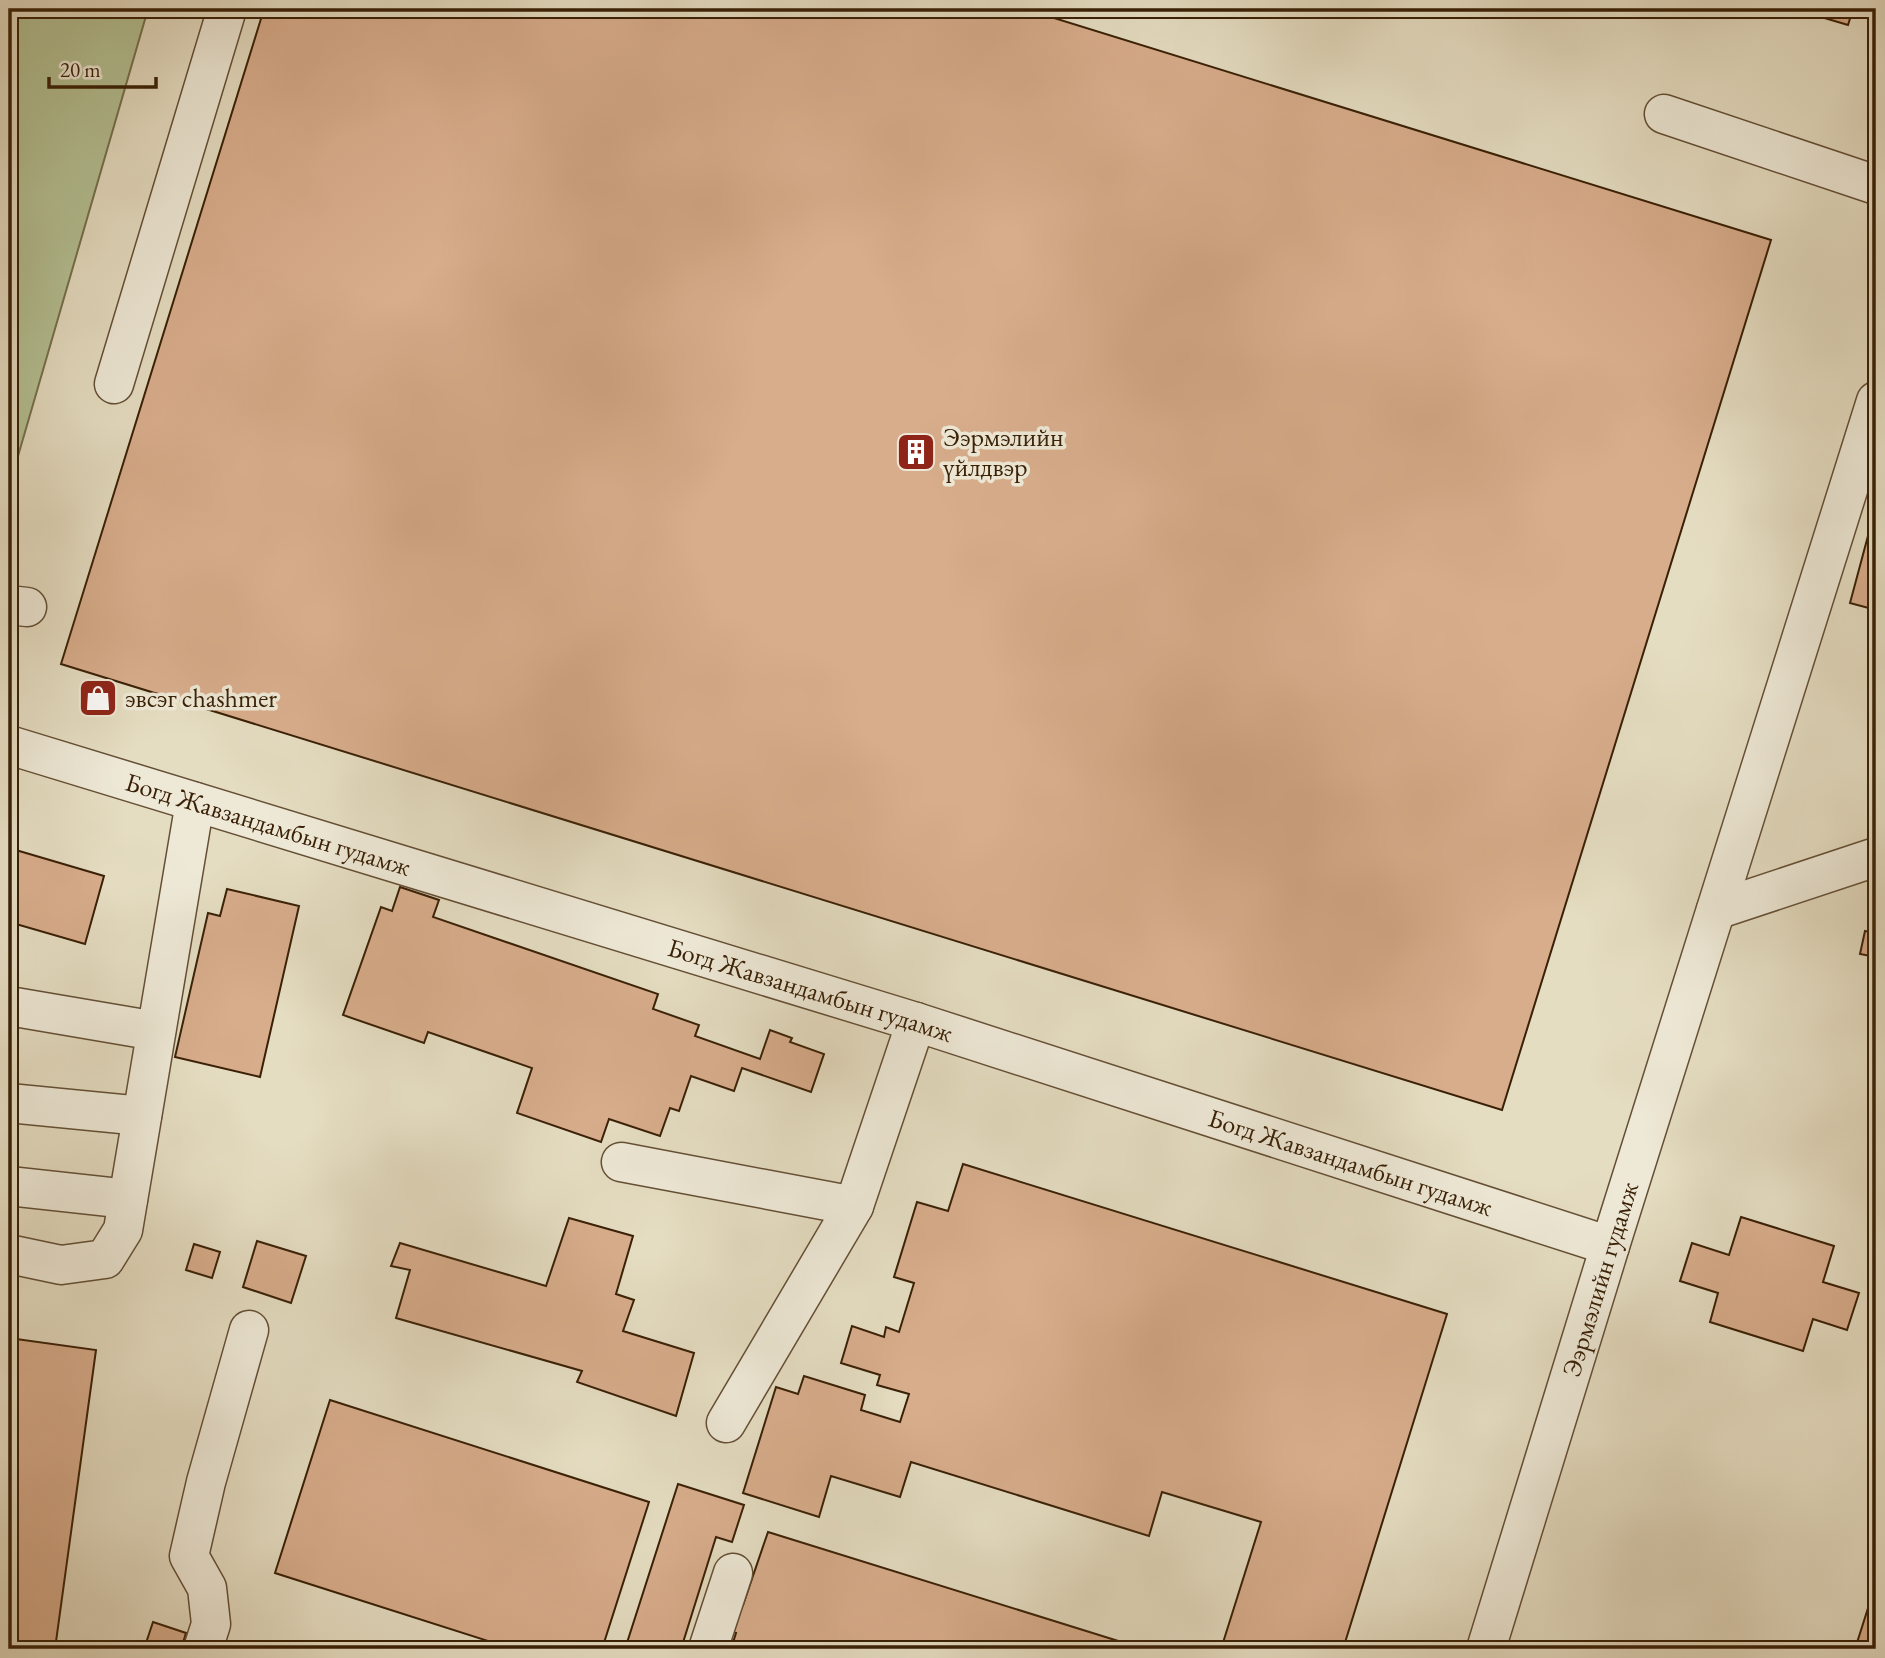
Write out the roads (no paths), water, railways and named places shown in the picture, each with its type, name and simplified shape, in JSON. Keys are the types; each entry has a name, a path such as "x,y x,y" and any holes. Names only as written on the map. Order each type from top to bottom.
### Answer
{"street":[{"path":"114,384 227,9"},
{"path":"1664,114 1876,185"},
{"name":"Ээрмэлийн гудамж","path":"1486,1649 1876,401"},
{"name":"Богд Жавзандамбын гудамж","path":"9,745 916,1021 1610,1246"},
{"path":"9,1254 61,1265 105,1259 123,1230 195,802"},
{"path":"1716,910 1876,857"},
{"path":"9,1006 156,1031"},
{"path":"726,1423 854,1206 916,1021"},
{"path":"9,1103 142,1116"},
{"path":"621,1162 854,1206"},
{"path":"9,1186 128,1199"},
{"path":"203,1649 211,1625 207,1588 190,1556 206,1482 249,1330"},
{"path":"708,1649 733,1573"}],"place":[{"name":"Ээрмэлийн үйлдвэр","path":"916,452"},
{"name":"эвсэг chashmer","path":"98,698"}]}
